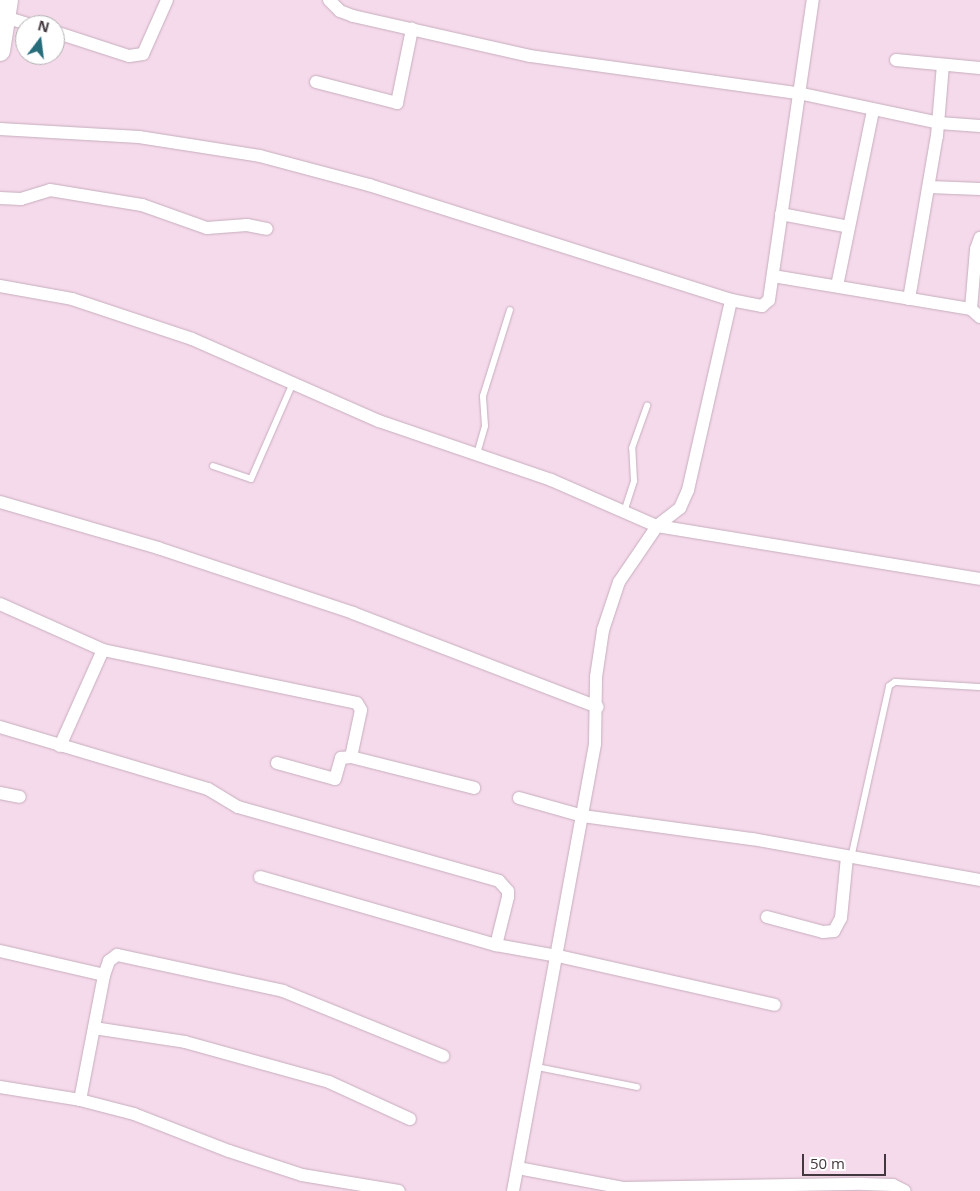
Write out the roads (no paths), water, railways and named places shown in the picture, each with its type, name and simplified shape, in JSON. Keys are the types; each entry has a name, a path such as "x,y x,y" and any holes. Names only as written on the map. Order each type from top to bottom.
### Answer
{"main road":[{"path":"0,51 7,8"}],"street":[{"path":"65,35 129,56 143,54 167,0"},
{"path":"329,0 346,14 530,56 798,93 939,123 980,126"},
{"path":"0,128 139,137 260,156 378,187 731,300 762,306 769,300 773,276 798,93 813,0"},
{"path":"316,82 397,103 412,29"},
{"path":"896,60 980,68"},
{"path":"910,299 939,123 943,65"},
{"path":"837,286 873,110"},
{"path":"929,187 980,189"},
{"path":"0,198 20,199 50,190 142,205 207,228 247,225 268,229"},
{"path":"781,214 849,227"},
{"path":"773,276 910,299 975,313 976,249 980,238"},
{"path":"0,286 72,299 192,340 379,420 551,480 657,526 980,579"},
{"path":"513,1191 583,816 598,708 596,677 603,630 619,582 657,526 680,508 688,490 731,300"},
{"path":"0,502 158,548 353,613 598,708"},
{"path":"0,604 103,650 357,703 361,710 351,757"},
{"path":"60,746 103,650"},
{"path":"0,727 208,788 238,807 499,881 508,891 508,897 496,945"},
{"path":"277,763 335,779 341,758 351,757 474,788"},
{"path":"0,793 20,797"},
{"path":"520,798 583,816 752,839 849,858 980,880"},
{"path":"767,917 823,932 834,931 841,918 849,858"},
{"path":"260,877 496,945 558,956 774,1005"},
{"path":"0,951 104,975"},
{"path":"80,1100 104,975 109,961 117,955 242,980 316,1003 443,1056"},
{"path":"94,1028 186,1042 329,1082 410,1119"},
{"path":"0,1087 80,1100 167,1125 229,1151 287,1170 399,1191"},
{"path":"518,1168 624,1188 863,1184 893,1185 905,1191"}],"lane":[{"path":"477,454 485,426 483,396 510,310"},
{"path":"212,466 251,479 293,383"},
{"path":"624,512 634,481 632,448 647,406"},
{"path":"849,858 889,686 895,682 980,687"},
{"path":"537,1067 637,1087"}]}
